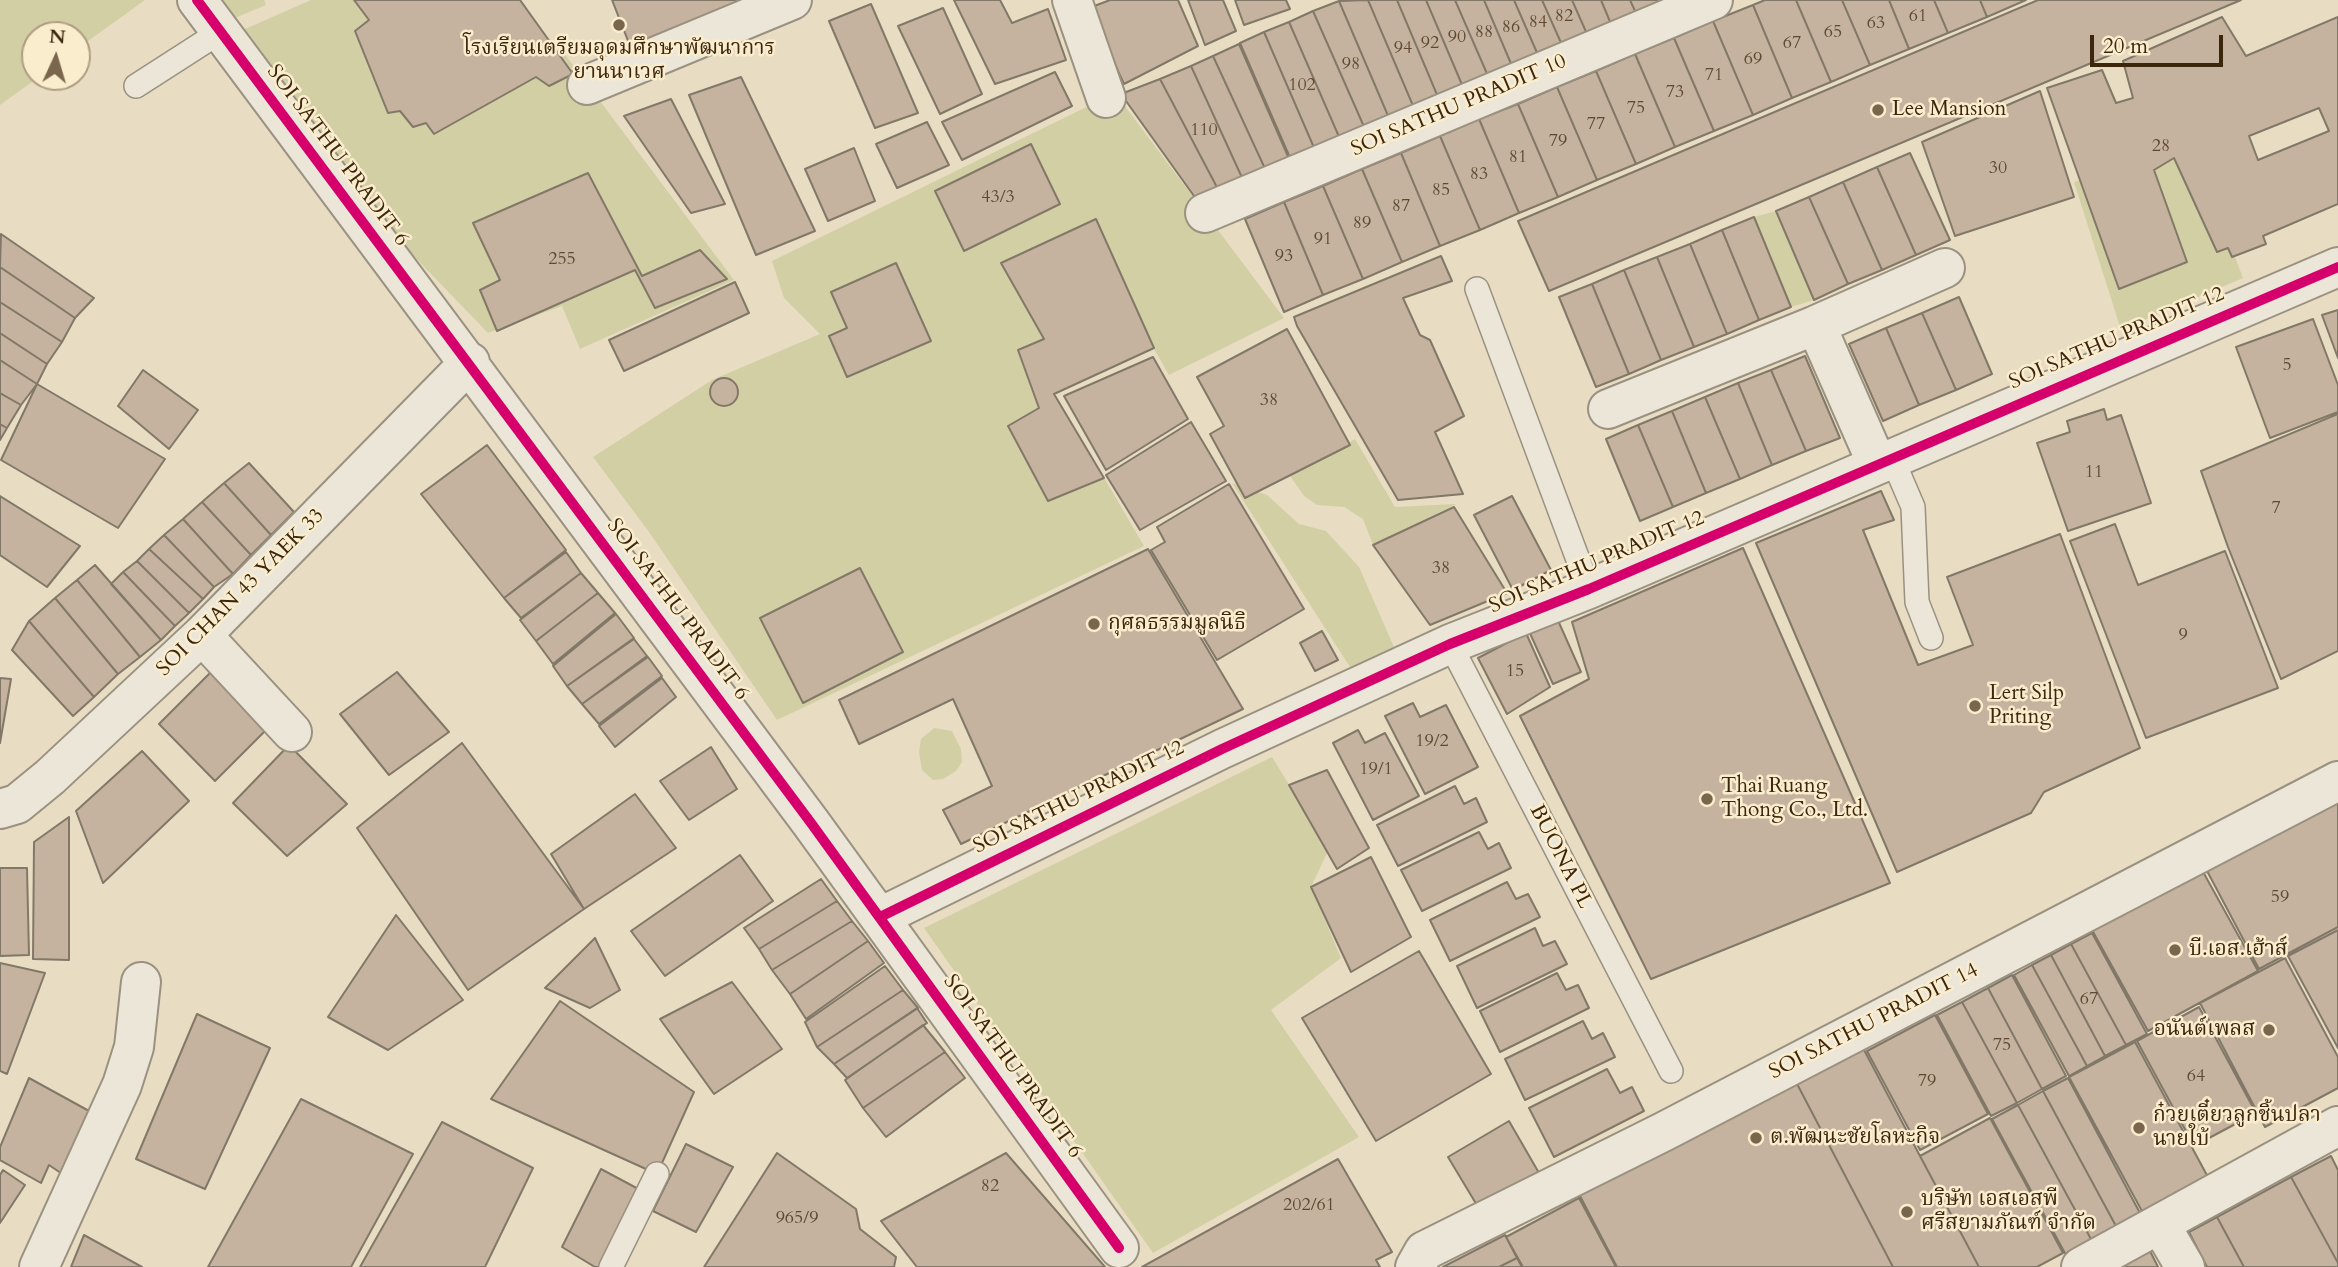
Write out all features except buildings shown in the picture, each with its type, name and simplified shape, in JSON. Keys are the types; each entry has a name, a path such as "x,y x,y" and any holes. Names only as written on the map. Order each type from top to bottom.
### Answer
{"street":[{"name":"SOI SATHU PRADIT 6","path":"197,0 470,362 880,917 1119,1248"},
{"path":"587,85 792,0"},
{"path":"1072,0 1106,98"},
{"name":"SOI SATHU PRADIT 10","path":"1205,213 1713,0"},
{"name":"SOI SATHU PRADIT 12","path":"880,917 1222,749 1450,644 1589,589 2338,267"},
{"path":"1608,409 1816,325 1945,268"},
{"path":"1816,325 1884,461"},
{"name":"SOI CHAN 43 YAEK 33","path":"0,809 17,804 50,777 202,635 470,362"},
{"path":"202,635 292,732"},
{"name":"SOI SATHU PRADIT 14","path":"1415,1267 1424,1251 1675,1125 2338,781"},
{"path":"39,1267 122,1085 134,1047 141,982"},
{"path":"2081,1267 2338,1126"},
{"path":"2160,1224 2185,1267"}],"lane":[{"path":"136,86 220,32"},
{"path":"1477,289 1589,589"},
{"path":"1884,461 1913,507 1917,602 1931,638"},
{"name":"BUONA PL","path":"1450,644 1671,1071"},
{"path":"611,1267 657,1174"}],"shaded area":[{"path":"0,0 145,0 91,39 91,21 21,21 21,90 0,105"},
{"path":"215,0 264,0 266,5 230,20"},
{"path":"311,0 400,0 429,115 561,49 734,280 580,349 562,306 488,333 378,219 236,33"},
{"path":"1115,93 1284,318 1169,375 1154,349 1055,394 1144,546 777,720 649,532 593,457 712,380 820,334 784,298 772,261"},
{"path":"2192,144 2243,278 2121,330 2074,182"},
{"path":"1776,211 1814,300 1791,307 1754,217"},
{"path":"1355,439 1395,507 1456,504 1373,545 1363,519 1344,507 1317,505 1304,496 1290,476"},
{"path":"1232,483 1267,495 1299,524 1326,531 1359,567 1394,647 1350,667"},
{"path":"934,728 952,731 961,749 962,762 956,771 943,779 933,780 922,770 919,752 921,739"},
{"path":"1272,757 1329,849 1311,887 1341,958 1271,1010 1359,1137 1153,1253 924,928"}],"cycle path":[{"path":"197,0 811,823 1119,1248"},
{"path":"880,917 1222,749 1450,644 1589,589 2338,267"}],"place":[{"name":"โรงเรียนเตรียมอุดมศึกษาพัฒนาการ ยานนาเวศ","path":"619,25"},
{"name":"Lee Mansion","path":"1878,110"},
{"name":"กุศลธรรมมูลนิธิ","path":"1094,624"},
{"name":"Lert Silp Priting","path":"1975,706"},
{"name":"Thai Ruang Thong Co., Ltd.","path":"1707,799"},
{"name":"บี.เอส.เฮ้าส์","path":"2175,950"},
{"name":"อนันต์เพลส","path":"2269,1030"},
{"name":"ก๋วยเตี๋ยวลูกชิ้นปลา นายใบ้","path":"2139,1128"},
{"name":"ต.พัฒนะชัยโลหะกิจ","path":"1756,1138"},
{"name":"บริษัท เอสเอสพี ศรีสยามภัณฑ์ จำกัด","path":"1907,1212"}]}
